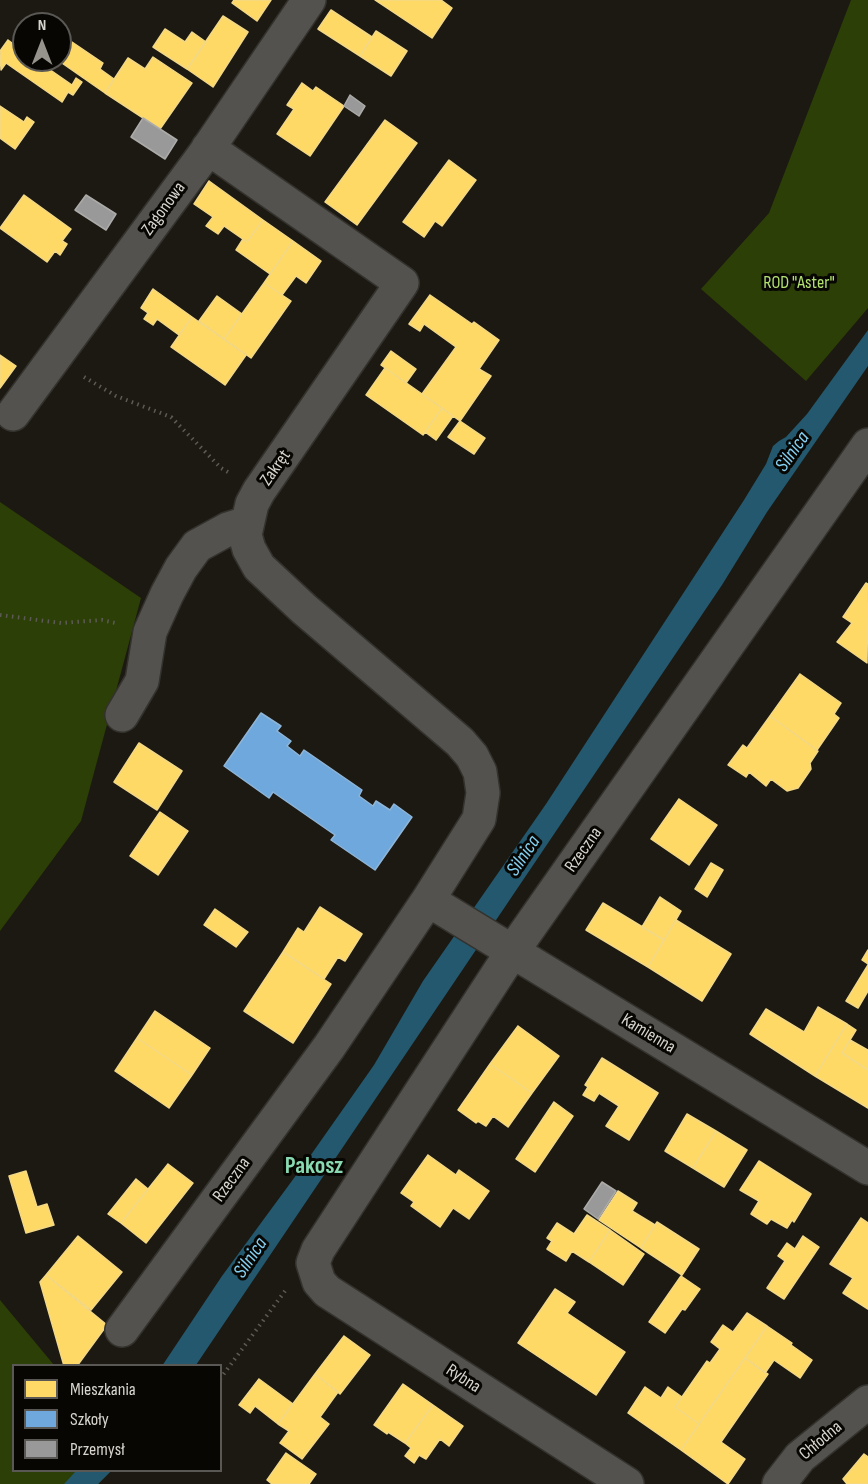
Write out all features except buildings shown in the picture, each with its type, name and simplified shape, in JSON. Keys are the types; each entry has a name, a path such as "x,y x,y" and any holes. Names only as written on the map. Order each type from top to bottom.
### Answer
{"street":[{"name":"Zagonowa","path":"13,414 208,148 309,0"},
{"name":"Zakręt","path":"208,148 402,282 253,506"},
{"name":"Rzeczna","path":"313,1263 318,1250 504,947 868,445"},
{"path":"122,715 142,681 150,632 181,568 197,546 228,529 253,506"},
{"name":"Rzeczna","path":"122,1330 329,1047 438,907 479,819 483,783 472,756 460,742 304,609 260,567 249,549 245,535 253,506"},
{"name":"Kamienna","path":"438,907 868,1168"},
{"name":"Rybna","path":"313,1263 319,1282 327,1291 627,1484"},
{"name":"Chłodna","path":"779,1484 800,1457 868,1402"}],"path":[{"path":"54,359 116,396 171,417 221,468 253,506"},
{"path":"0,615 61,623 102,620 150,632"},
{"path":"222,1376 291,1283 313,1263"}],"green space":[{"name":"ROD \"Aster\"","path":"851,0 868,0 868,308 806,381 701,289 769,213"},
{"path":"0,502 141,598 81,821 0,931"},
{"path":"0,1300 53,1364 12,1364 12,1472 110,1472 98,1484 0,1484"}],"water":[{"name":"Silnica","path":"868,330 868,366 767,512 722,585 197,1364 163,1364 222,1276 374,1065 423,981 546,804 744,500 766,464 773,446 786,437 807,414"},
{"path":"75,1472 110,1472 98,1484 64,1484"}],"district":[{"name":"Pakosz","path":"314,1167"}]}
